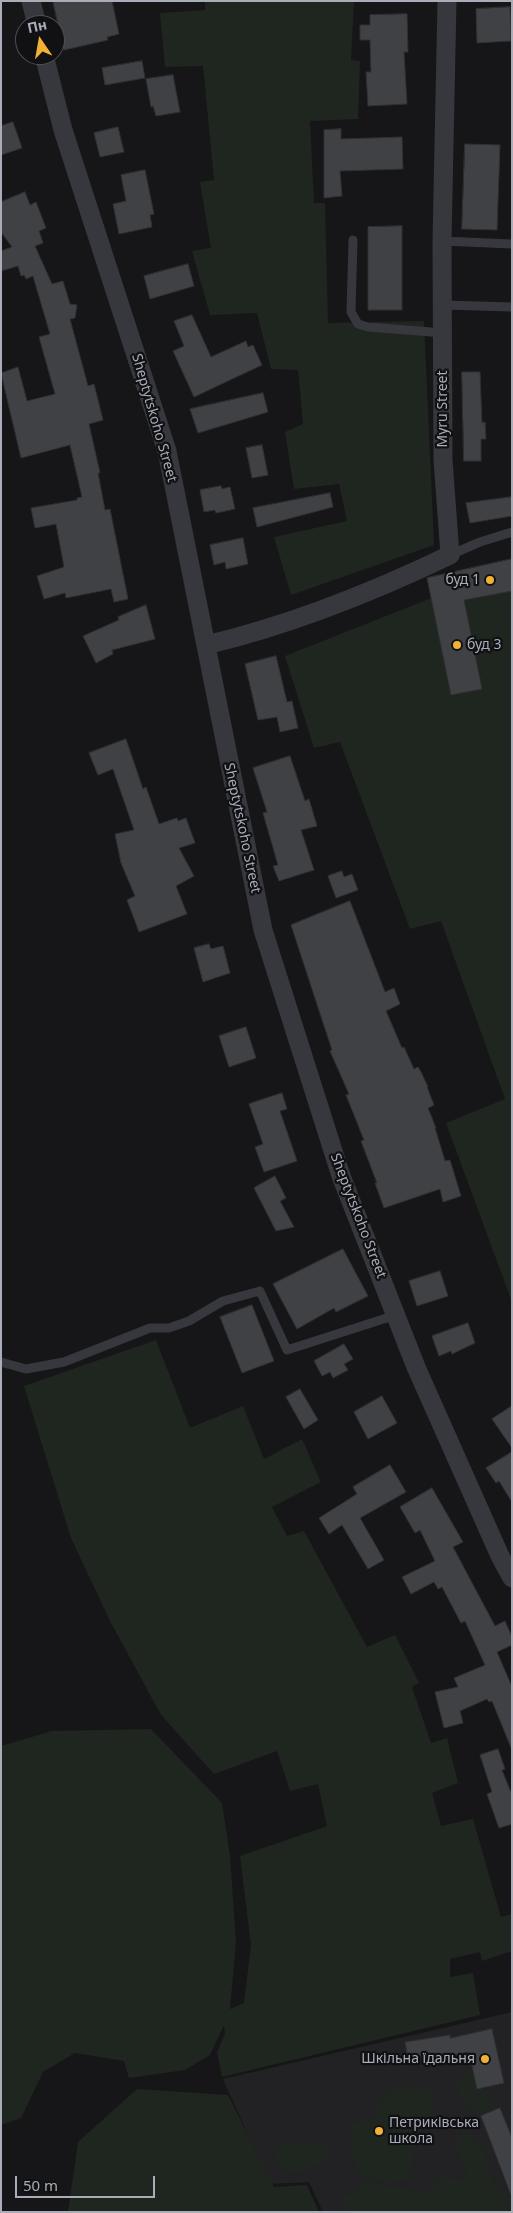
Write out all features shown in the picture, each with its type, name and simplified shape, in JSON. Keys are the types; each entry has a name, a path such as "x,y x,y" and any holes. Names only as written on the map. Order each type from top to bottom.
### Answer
{"street":[{"path":"31,1 34,15"},
{"name":"Myru Street","path":"447,1 442,242 444,333 443,460 450,555"},
{"name":"Sheptytskoho Street","path":"47,65 63,130 167,451 236,804 263,930 341,1176 432,1403 500,1556 512,1578"},
{"path":"206,645 237,639 314,614 392,584 450,555"}],"lane":[{"path":"353,240 351,312 358,324 368,327 444,333"},
{"path":"442,242 512,244"},
{"path":"443,304 512,306"},
{"path":"450,555 512,532"},
{"path":"1,1362 26,1368 64,1362 150,1328 169,1328 189,1321 223,1301 260,1291 287,1350 396,1315"}],"shaded area":[{"path":"205,1 354,1 351,60 360,61 358,119 310,121 314,203 325,203 328,323 424,321 434,545 291,595 274,537 347,521 339,484 294,489 285,432 303,424 298,370 271,369 257,313 210,315 192,251 211,248 200,182 214,180 203,66 165,67 160,13 205,10"},
{"path":"512,566 512,1302 446,1123 505,1099 441,921 410,929 340,742 314,748 285,656"},
{"path":"156,1340 190,1428 243,1406 264,1459 302,1439 321,1482 272,1507 287,1536 304,1531 367,1647 395,1635 419,1683 412,1687 431,1743 447,1738 458,1783 432,1793 441,1826 473,1819 501,1917 512,1914 512,1951 482,1961 480,1952 450,1959 450,1977 473,1973 480,2015 222,2077 217,2052 225,2034 224,2025 210,2055 185,2070 129,2078 124,2061 75,2053 43,2072 21,2118 1,2125 1,1746 52,1731 151,1729 222,1803 230,1856 236,1942 230,2009 244,2003 251,1945 240,1856 327,1826 318,1784 290,1791 277,1751 214,1774 161,1715 110,1621 71,1538 24,1386"},
{"name":"Петриківська школа","path":"512,2012 512,2212 323,2212 309,2182 270,2184 223,2079"},
{"path":"471,2069 492,2103 481,2116 475,2114 467,2107 453,2081"},
{"path":"392,2087 431,2088 435,2108 426,2122 413,2130 409,2138 414,2153 408,2178 389,2184 357,2174 356,2162 349,2149 351,2124 376,2117 376,2107"},
{"path":"137,2089 228,2095 274,2187 307,2185 319,2212 68,2212 78,2142"},
{"path":"463,2134 468,2134 484,2147 490,2176 505,2196 512,2194 512,2209 501,2212 346,2212 341,2199 367,2182 427,2192 441,2175 461,2181 467,2174 455,2146"},
{"path":"320,2142 334,2156 301,2173 282,2172 274,2150 280,2145"}],"building":[{"path":"53,1 112,1 119,34 107,37 108,40 65,50 65,15 56,15"},
{"path":"510,7 511,41 477,43 476,9"},
{"path":"407,14 408,52 404,52 407,104 368,106 366,72 371,72 370,40 360,40 360,25 370,25 370,15"},
{"path":"142,61 145,78 105,85 102,68"},
{"path":"173,75 180,112 156,116 153,106 151,107 146,79"},
{"path":"13,122 22,148 1,155 1,126"},
{"path":"118,127 124,152 100,157 94,133"},
{"path":"341,129 341,139 402,137 403,169 340,171 342,196 324,198 324,130"},
{"path":"465,144 500,145 497,230 462,229"},
{"path":"145,170 154,214 150,215 152,227 119,234 113,204 126,201 121,175"},
{"path":"25,192 30,205 36,202 46,228 39,231 43,243 35,246 52,284 63,281 70,304 77,305 75,318 70,319 88,386 94,384 103,420 89,424 100,473 98,473 105,510 110,509 128,599 114,602 111,589 66,598 65,593 44,599 37,576 64,567 56,524 35,528 31,508 77,500 77,498 82,497 70,445 21,458 1,373 18,367 27,401 55,394 39,337 50,334 33,276 26,279 24,275 21,276 18,266 1,271 1,251 12,247 1,232 1,202"},
{"path":"402,226 402,310 368,310 368,227"},
{"path":"188,264 194,286 150,299 144,276"},
{"path":"192,315 211,357 246,341 248,347 253,345 262,365 194,397 173,351 184,346 174,321"},
{"path":"462,372 480,372 482,423 485,422 486,439 481,439 481,461 464,461"},
{"path":"263,393 268,412 198,433 190,409"},
{"path":"262,445 268,475 252,478 246,448"},
{"path":"221,486 222,489 230,487 235,509 216,513 215,510 204,512 200,490"},
{"path":"330,493 333,507 257,527 253,508"},
{"path":"512,497 512,516 470,523 466,503"},
{"path":"243,538 248,564 226,569 225,562 214,565 210,545"},
{"name":"буд 3","path":"512,559 512,591 464,600 482,689 451,695 427,578"},
{"path":"146,605 155,639 112,650 113,654 96,663 83,636 119,620 118,617"},
{"path":"276,656 287,702 292,701 298,728 280,732 277,717 258,720 245,664"},
{"path":"126,739 143,789 146,787 159,824 177,818 178,821 186,818 195,843 179,848 194,876 176,886 187,914 139,932 127,900 135,896 121,863 115,834 134,830 113,769 98,775 89,753"},
{"path":"290,756 305,801 309,799 317,826 301,830 314,870 279,881 273,866 278,865 263,813 267,812 253,768"},
{"path":"342,871 344,877 352,874 358,890 336,898 328,876"},
{"path":"350,901 385,992 394,988 400,1004 386,1011 402,1048 404,1047 414,1069 418,1067 428,1087 434,1105 428,1108 436,1128 445,1161 450,1160 461,1196 443,1202 440,1189 384,1208 361,1141 364,1140 346,1095 349,1094 330,1051 332,1050 291,925"},
{"path":"209,944 211,949 223,946 230,973 203,982 194,948"},
{"path":"246,1027 256,1058 229,1067 219,1036"},
{"path":"282,1093 287,1109 280,1111 297,1161 264,1172 255,1147 263,1144 249,1104"},
{"path":"275,1176 286,1198 280,1201 294,1227 276,1231 254,1188"},
{"path":"343,1249 368,1296 336,1312 334,1308 297,1329 273,1284"},
{"path":"440,1271 448,1296 417,1306 409,1281"},
{"path":"252,1305 274,1361 242,1373 220,1317"},
{"path":"468,1323 475,1343 452,1354 451,1351 439,1356 432,1336"},
{"path":"344,1344 353,1359 344,1364 348,1370 333,1378 330,1372 322,1376 314,1361"},
{"path":"300,1389 318,1420 304,1429 286,1397"},
{"path":"382,1396 397,1423 368,1439 354,1412"},
{"path":"512,1406 512,1448 492,1419"},
{"path":"512,1452 512,1502 499,1481 496,1483 486,1468"},
{"path":"390,1465 406,1492 360,1518 384,1560 368,1569 342,1525 329,1534 319,1518 357,1494 353,1487"},
{"path":"432,1488 463,1542 453,1547 495,1626 505,1621 512,1637 512,1645 497,1652 512,1687 512,1750 492,1701 489,1702 487,1699 460,1711 463,1723 444,1728 435,1692 458,1687 454,1678 485,1665 465,1621 461,1623 442,1587 438,1589 434,1582 411,1594 402,1577 435,1561 420,1530 415,1533 400,1507"},
{"path":"498,1749 505,1769 502,1770 512,1795 512,1824 499,1828 487,1794 492,1792 480,1755"},
{"path":"492,2029 504,2083 477,2089 469,2052 439,2058 438,2053 408,2058 405,2042 450,2035 450,2038"},
{"path":"500,2108 512,2138 511,2195 481,2116"}],"place":[{"name":"буд 1","path":"490,580"},
{"name":"буд 3","path":"457,645"},
{"name":"Шкільна їдальня","path":"485,2059"},
{"name":"Петриківська школа","path":"379,2131"}]}
